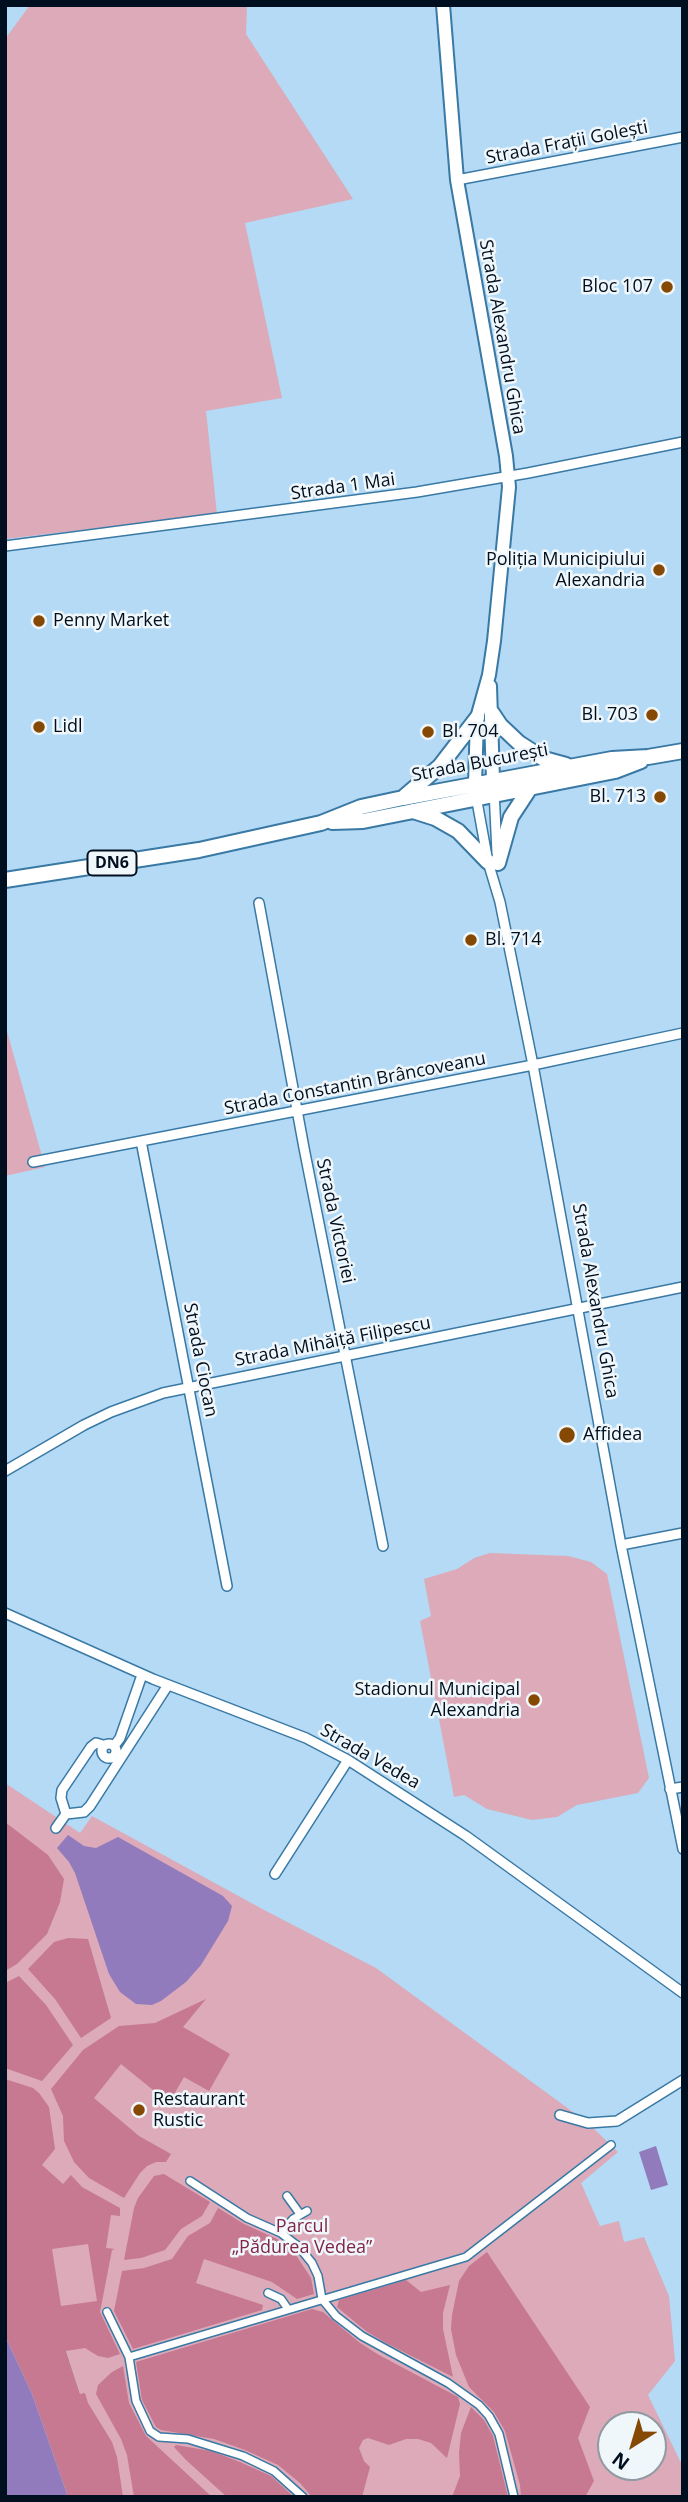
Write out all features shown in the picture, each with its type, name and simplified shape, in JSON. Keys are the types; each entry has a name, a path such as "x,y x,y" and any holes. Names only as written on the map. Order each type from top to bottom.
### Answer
{"main road":[{"path":"492,713 507,733 532,753 571,766"},
{"path":"402,798 440,766 477,718"},
{"name":"Strada București","path":"494,788 571,766 612,758 648,757 683,751"},
{"name":"Strada București","path":"321,823 360,807 402,798 494,788 530,788 615,771 648,757"},
{"path":"412,810 446,823 493,863 516,806 530,788"},
{"name":"Strada București","path":"5,880 199,850 321,823 363,821 412,810 476,790"}],"street":[{"name":"Strada Alexandru Ghica","path":"443,5 457,180 509,477 509,498 489,675 477,718 476,790 533,1065 621,1545 683,1849"},
{"name":"Strada Frații Golești","path":"457,180 683,137"},
{"name":"Strada 1 Mai","path":"5,546 334,504 509,477 683,442"},
{"name":"Strada Alexandru Ghica","path":"489,675 494,788 493,863"},
{"name":"Strada Victoriei","path":"259,903 383,1546"},
{"name":"Strada Constantin Brâncoveanu","path":"33,1163 683,1033"},
{"name":"Strada Ciocan","path":"141,1141 227,1586"},
{"name":"Strada Mihăiță Filipescu","path":"5,1471 111,1412 140,1400 189,1387 683,1287"},
{"path":"621,1545 683,1533"},
{"name":"Strada Vedea","path":"5,1613 142,1675 306,1738 348,1760 466,1836 683,1993"},
{"path":"117,1753 142,1675"},
{"path":"56,1828 66,1814 84,1812 117,1753 168,1685"},
{"path":"66,1814 61,1798 62,1790 92,1747 96,1743 110,1744 117,1753"},
{"path":"275,1874 348,1760"},
{"path":"670,1789 683,1787"},
{"path":"560,2115 589,2123 617,2121 683,2080"},
{"path":"129,2357 466,2257 611,2146"},
{"path":"190,2181 247,2218 281,2233 299,2247 312,2263 318,2276 322,2299 336,2316 362,2336 448,2383 479,2405 499,2434 514,2497"},
{"path":"281,2233 303,2212 287,2196"},
{"path":"268,2293 281,2299 288,2309"},
{"path":"107,2312 129,2357 136,2402 150,2431 159,2437 200,2442 243,2456 274,2470 303,2497"}],"green space":[{"path":"30,5 247,5 246,34 353,199 245,223 282,398 206,411 217,514 5,539 5,39"},
{"path":"5,1024 45,1167 5,1176"},
{"name":"Stadionul Municipal Alexandria","path":"490,1553 568,1556 591,1562 607,1574 649,1778 638,1793 577,1805 557,1817 532,1820 487,1809 464,1795 454,1797 420,1621 431,1616 424,1579 457,1569 474,1558"},
{"name":"Parcul „Pădurea Vedea”","path":"5,1783 80,1833 92,1816 376,1968 588,2123 618,2152 581,2183 600,2226 619,2221 624,2242 644,2237 669,2296 675,2361 648,2395 656,2411 597,2411 597,2481 667,2481 667,2434 683,2467 683,2497 114,2497 5,2165"}],"shaded area":[{"path":"5,1822 48,1855 64,1879 60,1902 47,1934 17,1964 5,1971"},
{"path":"68,1835 84,1846 96,1848 118,1837 223,1896 232,1906 228,1921 201,1965 186,1982 161,2001 152,2005 136,2004 120,1992 109,1974 75,1873 57,1848"},
{"path":"68,1938 88,1939 111,2018 81,2038 55,1999 28,1969 54,1942"},
{"path":"19,1976 46,2005 73,2045 42,2081 5,2068 5,1983"},
{"path":"206,1999 183,2027 230,2054 209,2091 184,2077 169,2103 121,2064 94,2098 139,2136 171,2154 166,2162 147,2166 124,2198 89,2178 74,2162 64,2141 63,2116 51,2089 83,2050 119,2026 155,2023"},
{"path":"5,2079 33,2088 49,2107 55,2149 42,2165 63,2184 71,2175 82,2187 120,2208 120,2216 111,2215 106,2248 115,2249 112,2250 100,2312 120,2354 108,2358 98,2356 85,2348 66,2351 80,2394 85,2393 88,2403 112,2442 123,2497 68,2497 32,2394 5,2336","holes":["88,2244 97,2301 61,2306 52,2249"]},
{"path":"656,2146 668,2185 651,2190 639,2152"},
{"path":"164,2174 210,2202 202,2216 181,2229 165,2250 124,2260 138,2198 154,2176"},
{"path":"218,2208 277,2239 294,2252 311,2278 314,2294 297,2299 272,2282 204,2259 196,2283 263,2305 262,2310 133,2349 114,2311 122,2271 144,2268 172,2259 188,2236 210,2223"},
{"path":"487,2252 590,2407 578,2438 594,2481 585,2497 521,2497 505,2431 494,2412 469,2387 456,2355 451,2329 459,2281 469,2266"},
{"path":"406,2280 421,2292 450,2285 443,2313 443,2329 453,2377 366,2331 337,2307 339,2300"},
{"path":"312,2309 323,2312 379,2355 458,2397 460,2404 447,2458 431,2443 418,2439 406,2439 389,2445 368,2438 363,2440 359,2448 364,2461 370,2467 362,2497 312,2497 278,2465 245,2450 214,2439 156,2427 142,2400 136,2362"},
{"path":"5,2336 32,2394 68,2497 5,2497"},
{"path":"123,2366 129,2403 146,2436 212,2497 134,2497 127,2455 96,2394 98,2385"},
{"path":"471,2407 484,2420 493,2436 508,2497 452,2497 460,2476 461,2433"},
{"path":"176,2445 211,2451 240,2462 271,2476 294,2497 227,2497 186,2460 174,2447"}],"place":[{"name":"Bloc 107","path":"667,287"},
{"name":"Poliția Municipiului Alexandria","path":"659,570"},
{"name":"Penny Market","path":"39,621"},
{"name":"Bl. 703","path":"652,715"},
{"name":"Lidl","path":"39,727"},
{"name":"Bl. 704","path":"428,732"},
{"name":"Bl. 713","path":"660,797"},
{"name":"Bl. 714","path":"471,940"},
{"name":"Affidea","path":"567,1435"},
{"name":"Stadionul Municipal Alexandria","path":"534,1700"},
{"name":"Restaurant Rustic","path":"139,2110"}]}
